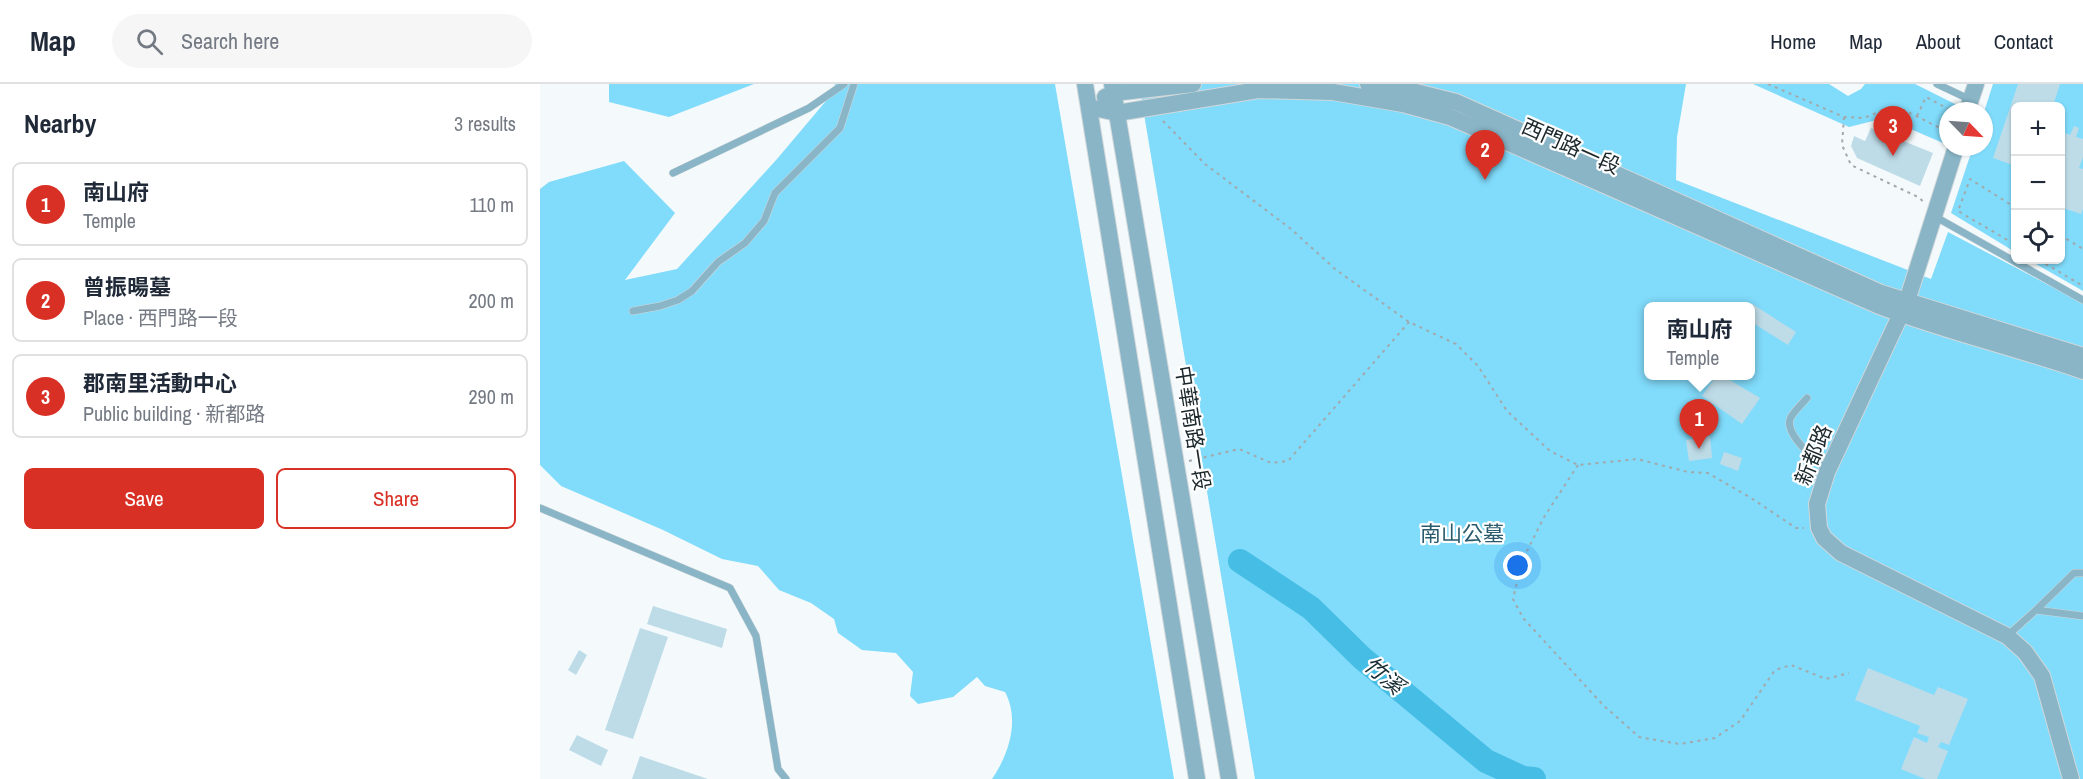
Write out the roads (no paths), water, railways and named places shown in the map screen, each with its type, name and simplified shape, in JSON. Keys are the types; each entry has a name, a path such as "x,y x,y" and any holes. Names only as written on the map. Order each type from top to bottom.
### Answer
{"street":[{"path":"1085,84 1197,779"},
{"path":"1089,107 1113,88 1193,84"},
{"name":"西門路一段","path":"1368,84 1404,89 1456,102 1881,293 1904,307 2083,356"},
{"name":"中華南路一段","path":"1113,88 1229,779"},
{"name":"西門路一段","path":"1089,107 1117,113 1258,90 1333,92 1403,104 1450,117 1807,276 1904,307 2083,371"},
{"name":"新都路","path":"1953,156 1904,307 1827,472 1818,504 1820,528 1824,538 1841,553 2007,636"},
{"path":"2007,636 2025,652 2042,676 2072,779"}],"lane":[{"path":"674,173 809,108 844,84"},
{"path":"633,311 678,300 692,291 718,262 745,243 764,222 775,194 840,128 854,84"},
{"path":"1937,84 1971,98"},
{"path":"1934,216 2083,300"},
{"path":"1807,398 1791,417 1789,425 1792,434 1827,472"},
{"path":"540,508 730,588 756,636 778,769 786,779"},
{"path":"2007,636 2074,573 2083,573"},
{"path":"2036,610 2083,616"}],"waterway":[{"name":"竹溪","path":"1240,561 1311,608 1362,658 1486,761 1523,778 1534,779"}],"place":[{"name":"郡南里活動中心","path":"1893,156"},
{"name":"曾振暘墓","path":"1485,180"},
{"name":"南山府","path":"1699,449"}],"park label":[{"name":"南山公墓","path":"1462,533"}]}
